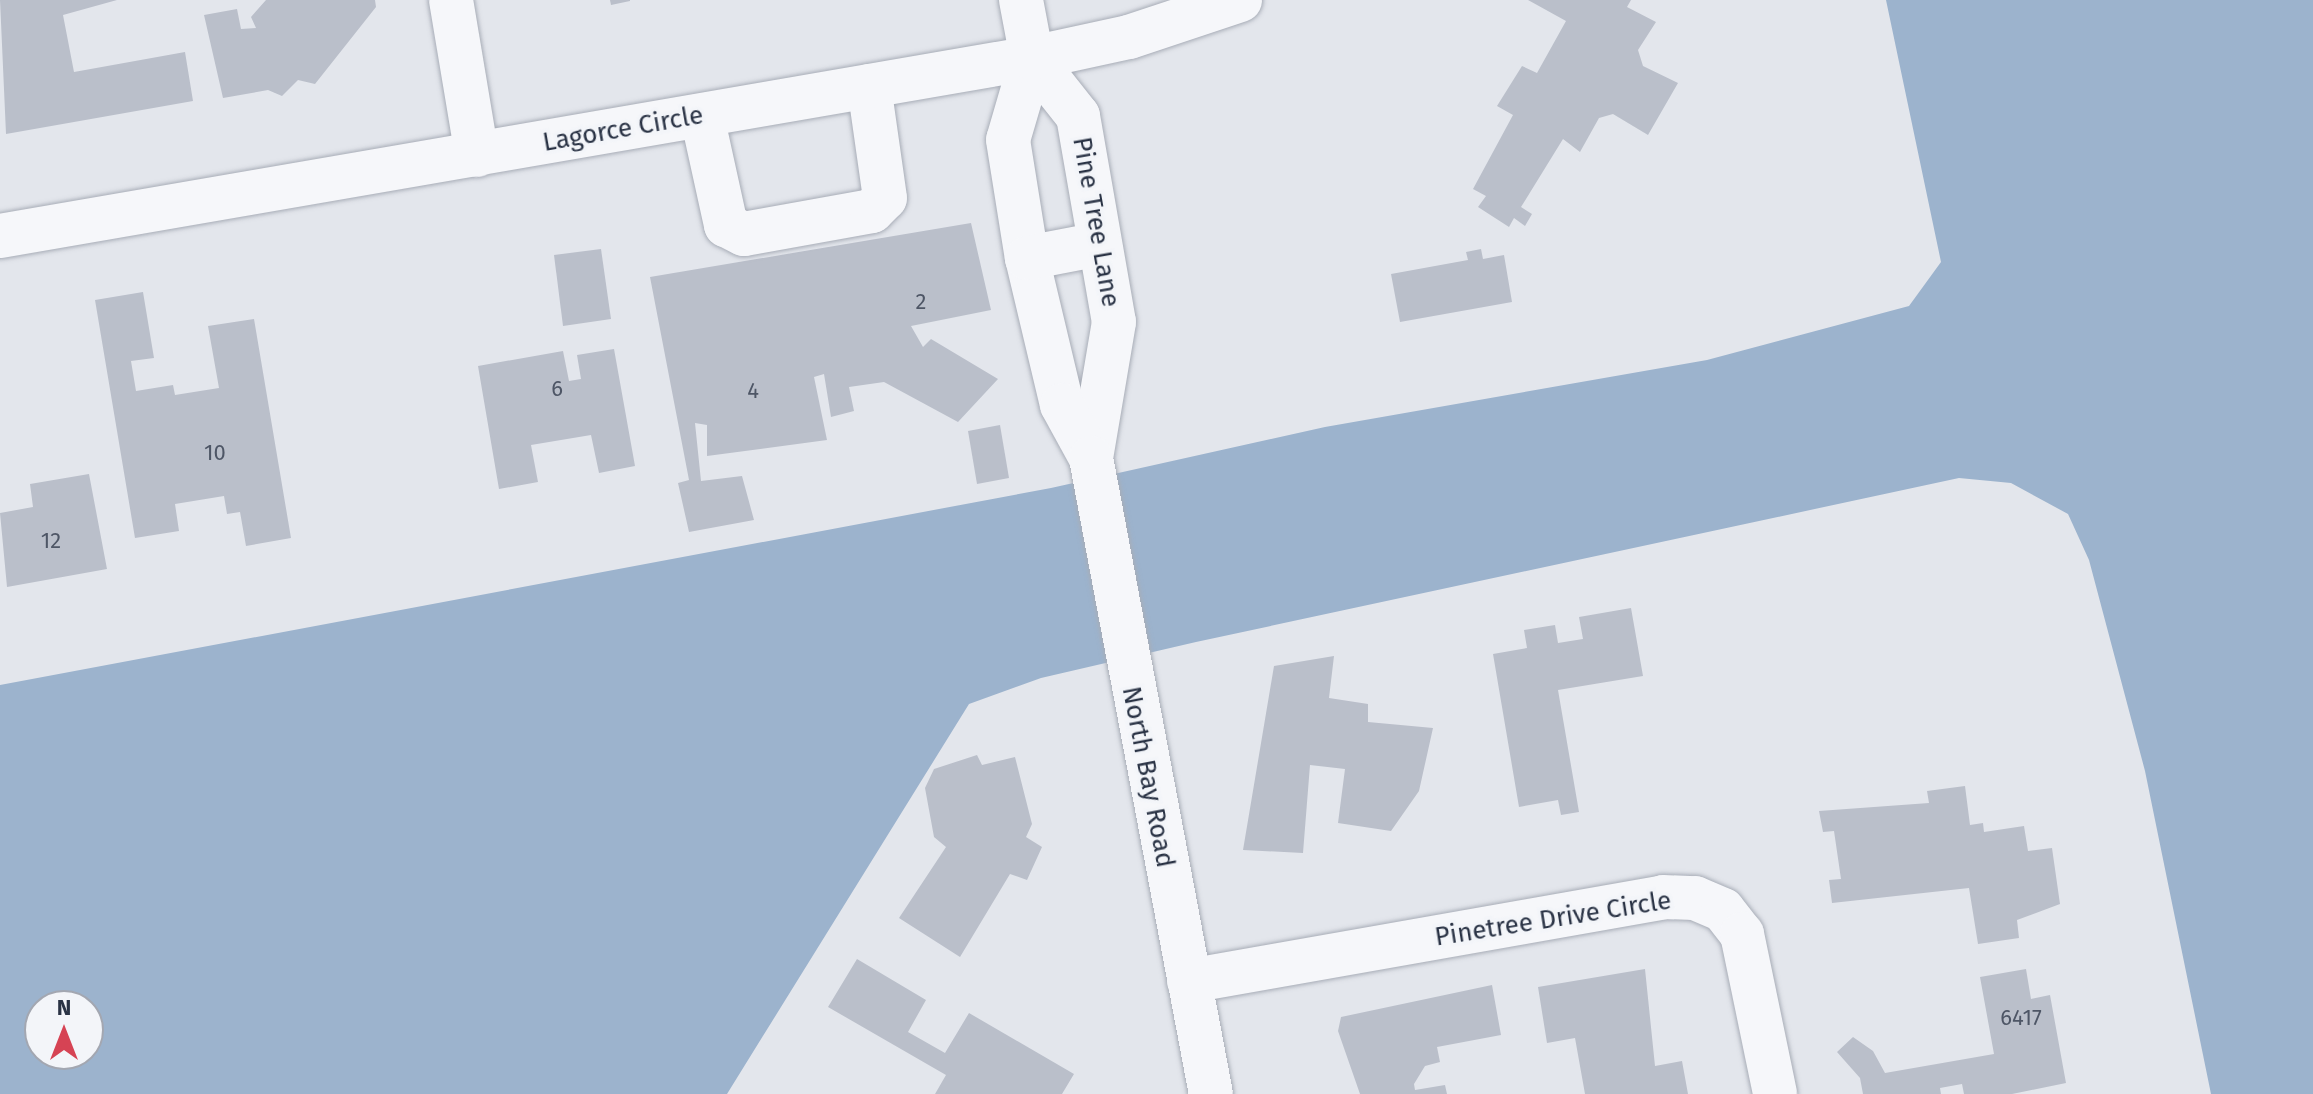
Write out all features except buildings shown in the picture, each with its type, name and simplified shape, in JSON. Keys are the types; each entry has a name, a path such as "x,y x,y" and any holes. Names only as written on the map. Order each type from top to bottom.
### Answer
{"street":[{"path":"451,0 477,155"},
{"name":"Pine Tree Lane","path":"1021,0 1032,58 1078,116 1116,343 1091,458"},
{"name":"Lagorce Circle","path":"0,236 1032,58 1129,37 1240,0"},
{"path":"1032,58 1008,140 1027,258 1062,405 1091,458"},
{"path":"702,116 726,225 744,234 858,214 885,198 869,86"},
{"path":"1027,258 1100,244"},
{"name":"North Bay Road","path":"1091,458 1127,675 1211,1094"},
{"name":"Pinetree Drive Circle","path":"1189,981 1663,897 1695,898 1723,910 1742,934 1775,1094"}],"water":[{"path":"1886,0 2313,0 2313,1094 2211,1094 2145,771 2089,560 2068,514 2011,483 1959,478 1196,642 1041,678 969,704 727,1094 0,1094 0,685 1051,488 1325,427 1707,360 1909,306 1941,262"}]}
